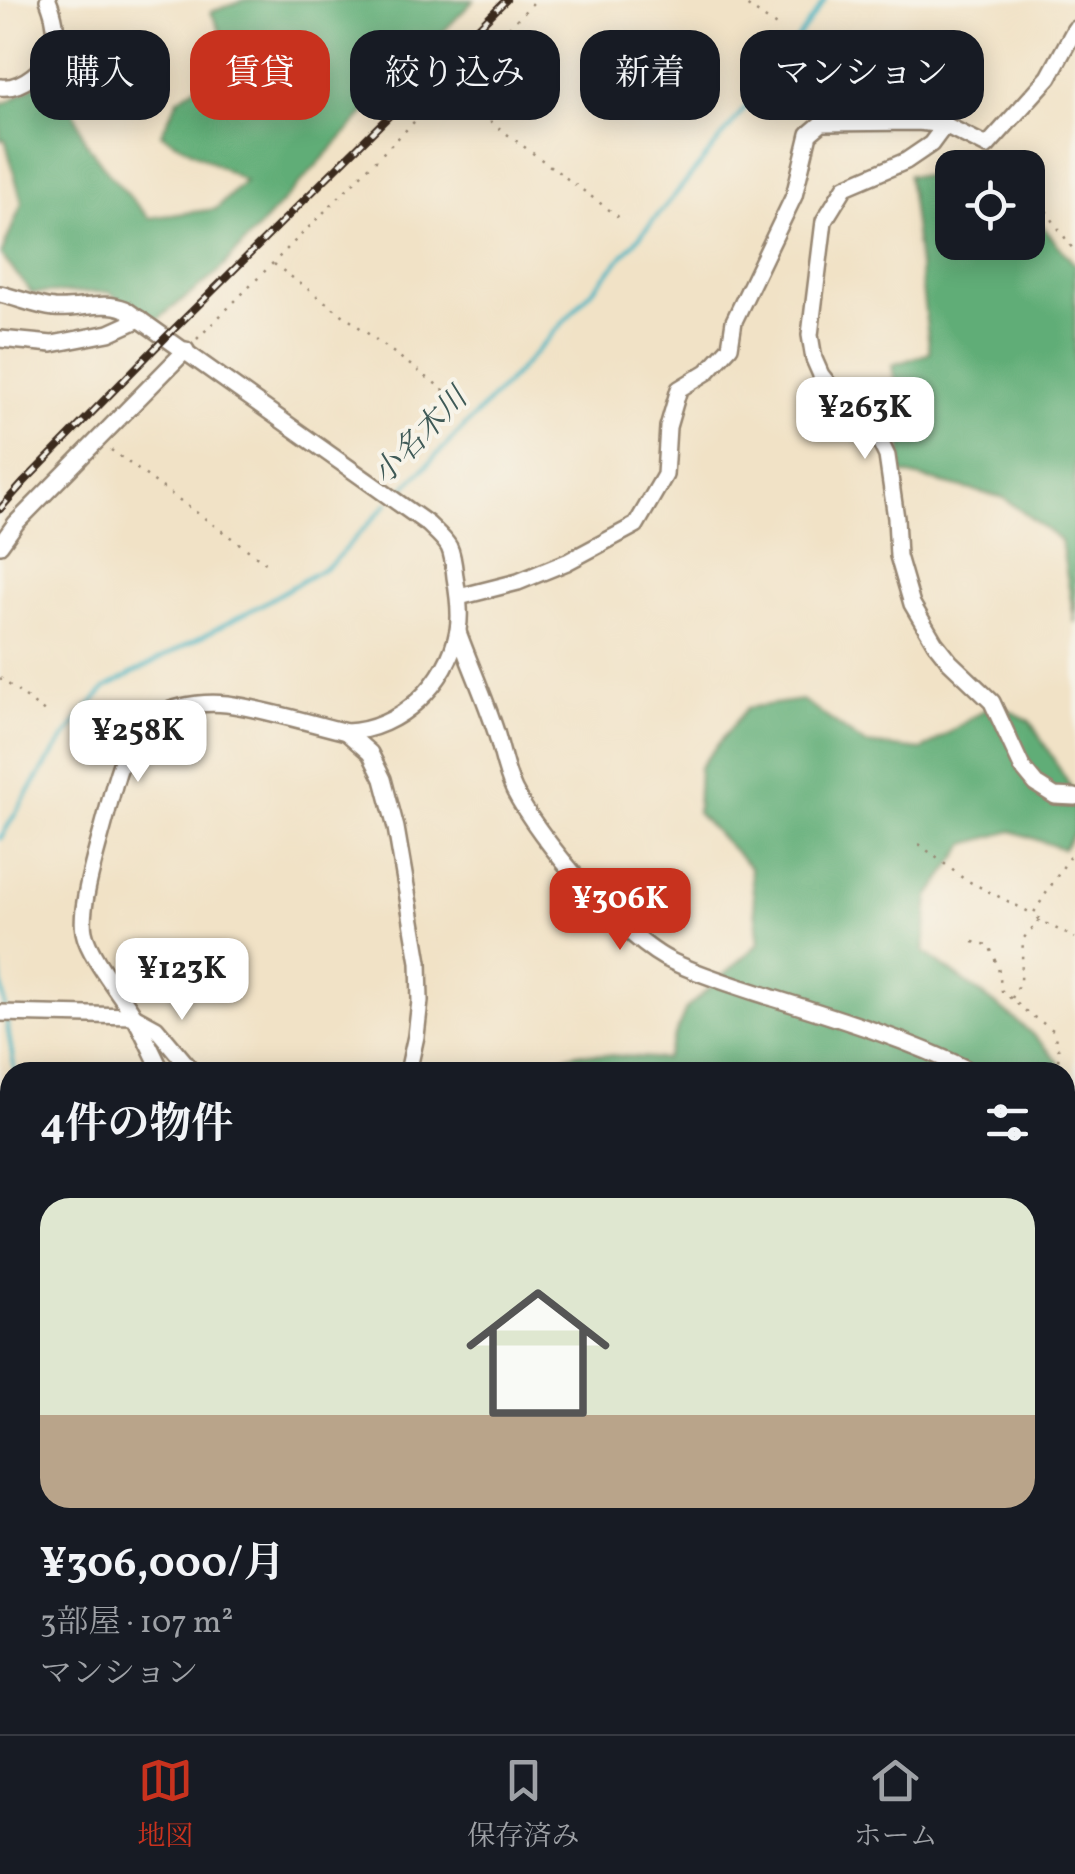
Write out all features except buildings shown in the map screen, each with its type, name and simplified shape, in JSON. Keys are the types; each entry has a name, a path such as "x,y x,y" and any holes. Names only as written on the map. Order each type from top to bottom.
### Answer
{"street":[{"path":"0,87 21,84 54,49 56,20 48,0"},
{"path":"459,597 518,582 567,562 636,525 665,475 668,428 679,390 707,372 730,347 734,321 794,196 809,134 822,123 918,122 945,124 986,146 1049,78 1075,29"},
{"path":"945,124 931,144 906,161 845,187 824,221 810,335 814,359 820,375 832,389 864,413 888,456 898,556 912,604 934,643 992,702 1022,767 1036,784 1056,796 1075,797"},
{"path":"0,294 51,308 114,304 186,350 428,524 449,546 459,597 458,632 443,670 426,692 384,724 346,732 226,704 201,704 167,711 140,728 114,785 90,880 84,929 88,945 134,1016 157,1062"},
{"path":"0,340 52,344 109,333 140,319"},
{"path":"0,545 16,523 186,350"},
{"path":"458,632 496,732 504,766 530,818 584,885 634,935 669,961 902,1040 951,1062"},
{"path":"346,732 370,753 383,779 396,828 419,962 420,1001 410,1062"},
{"path":"0,1012 134,1016 156,1028 185,1062"}],"path":[{"path":"506,30 536,0"},
{"path":"739,0 779,28"},
{"path":"186,350 416,120"},
{"path":"487,120 624,221"},
{"path":"1045,209 1075,252"},
{"path":"273,263 452,396"},
{"path":"98,440 270,566"},
{"path":"0,678 46,714"},
{"path":"919,844 964,878 1075,938"},
{"path":"1033,914 1075,848"},
{"path":"1012,999 1021,981 1023,939 1040,919"},
{"path":"973,942 988,945 998,967 1002,991 1053,1030 1058,1062"}],"green space":[{"path":"245,0 474,0 445,30 350,30 350,120 359,120 215,275 154,322 109,292 32,293 1,255 22,203 5,139 0,140 0,103 30,88 30,120 77,120 85,141 149,218 216,209 245,181 161,134 178,99 190,91 190,120 330,120 330,30 220,30 211,12"},
{"path":"908,175 935,177 935,260 1045,260 1045,229 1075,265 1075,623 1061,541 1004,498 901,473 902,422 892,365 930,353"},
{"path":"802,700 865,744 922,750 995,703 1030,721 1075,794 1075,831 1063,849 1012,831 966,844 929,897 924,952 1022,1026 1058,1062 547,1062 577,1053 665,1059 686,1009 759,943 750,867 697,813 699,768 747,708"}],"waterway":[{"name":"小名木川","path":"395,497 617,263 704,160 825,0"},
{"name":"小名木川","path":"0,839 63,740 107,687 331,564 388,503"},
{"name":"小名木川","path":"0,966 5,1009"},
{"name":"小名木川","path":"6,1018 13,1062"}],"railway":[{"path":"0,509 166,337 506,0"}]}
